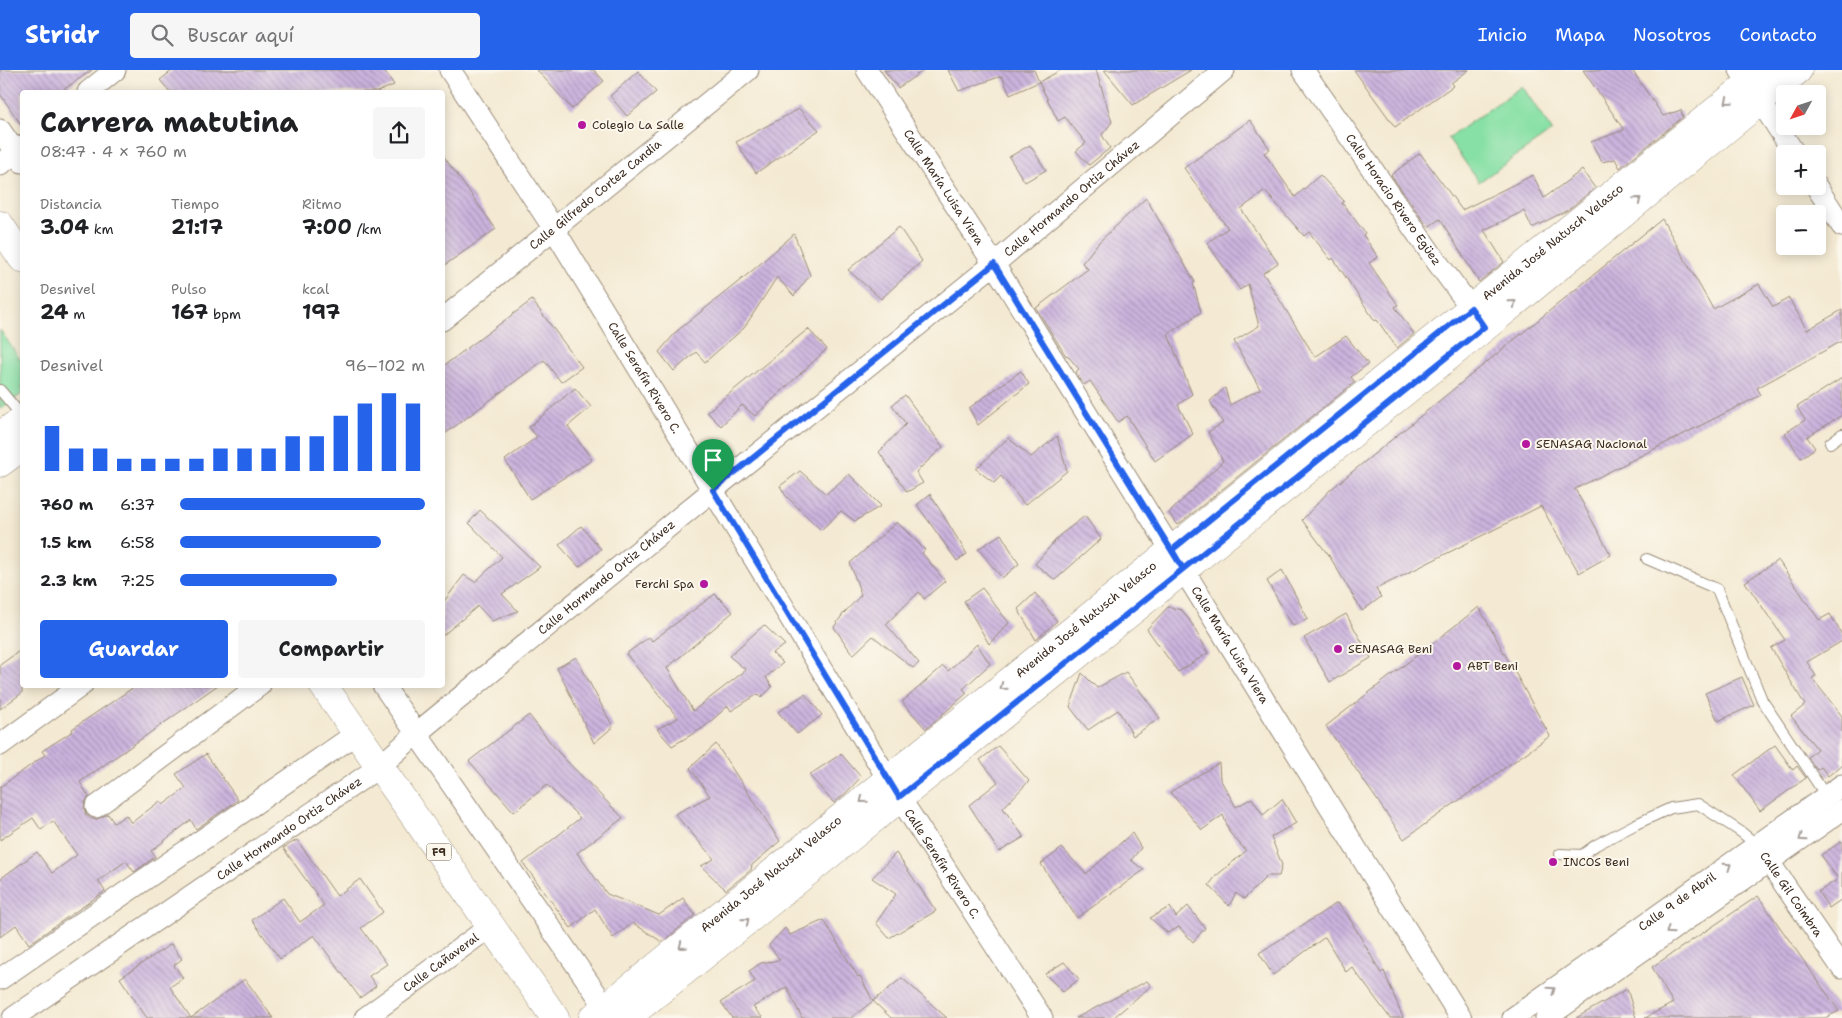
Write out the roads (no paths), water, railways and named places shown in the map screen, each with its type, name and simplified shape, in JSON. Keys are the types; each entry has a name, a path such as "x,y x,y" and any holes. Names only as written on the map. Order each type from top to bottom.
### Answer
{"main road":[{"name":"Avenida José Natusch Velasco","path":"610,1015 1478,318 1754,81 1798,70"},
{"path":"0,225 20,255"},
{"path":"0,436 20,420"},
{"path":"0,463 20,448"},
{"name":"F9","path":"325,688 555,1018"}],"street":[{"path":"90,90 115,70"},
{"name":"Calle Serafín Rivero C.","path":"450,70 554,229 894,788 1042,1018"},
{"name":"Calle Gilfredo Cortez Candia","path":"445,318 748,70"},
{"name":"Calle María Luisa Viera","path":"867,70 994,264 1461,1018"},
{"name":"Calle Hormando Ortiz Chávez","path":"13,1018 379,767 417,733 713,490 994,264 1224,70"},
{"name":"Calle Horacio Rivero Egüez","path":"1303,70 1478,318"},
{"path":"1754,81 1790,145"},
{"path":"0,130 15,156"},
{"path":"1822,195 1842,226"},
{"path":"0,745 78,688"},
{"path":"96,807 256,688"},
{"path":"385,688 610,1015"},
{"path":"0,979 356,734"},
{"name":"Calle 9 de Abril","path":"1546,1018 1837,797"},
{"name":"Calle 9 de Abril","path":"1513,1018 1763,853"},
{"name":"Calle Gil Coimbra","path":"1763,853 1842,968"},
{"name":"Calle Cañaveral","path":"366,1018 492,926"}],"lane":[{"path":"0,390 20,415"},
{"path":"1830,443 1842,434"},
{"path":"1647,559 1717,589 1762,700 1837,797"},
{"path":"1560,854 1582,855 1596,845 1628,828 1671,808 1698,804 1741,832 1763,853"}],"place":[{"name":"Colegio La Salle","path":"582,125"},
{"name":"SENASAG Nacional","path":"1526,444"},
{"name":"Ferchi Spa","path":"704,584"},
{"name":"SENASAG Beni","path":"1338,649"},
{"name":"ABT Beni","path":"1457,666"},
{"name":"INCOS Beni","path":"1553,862"}]}
